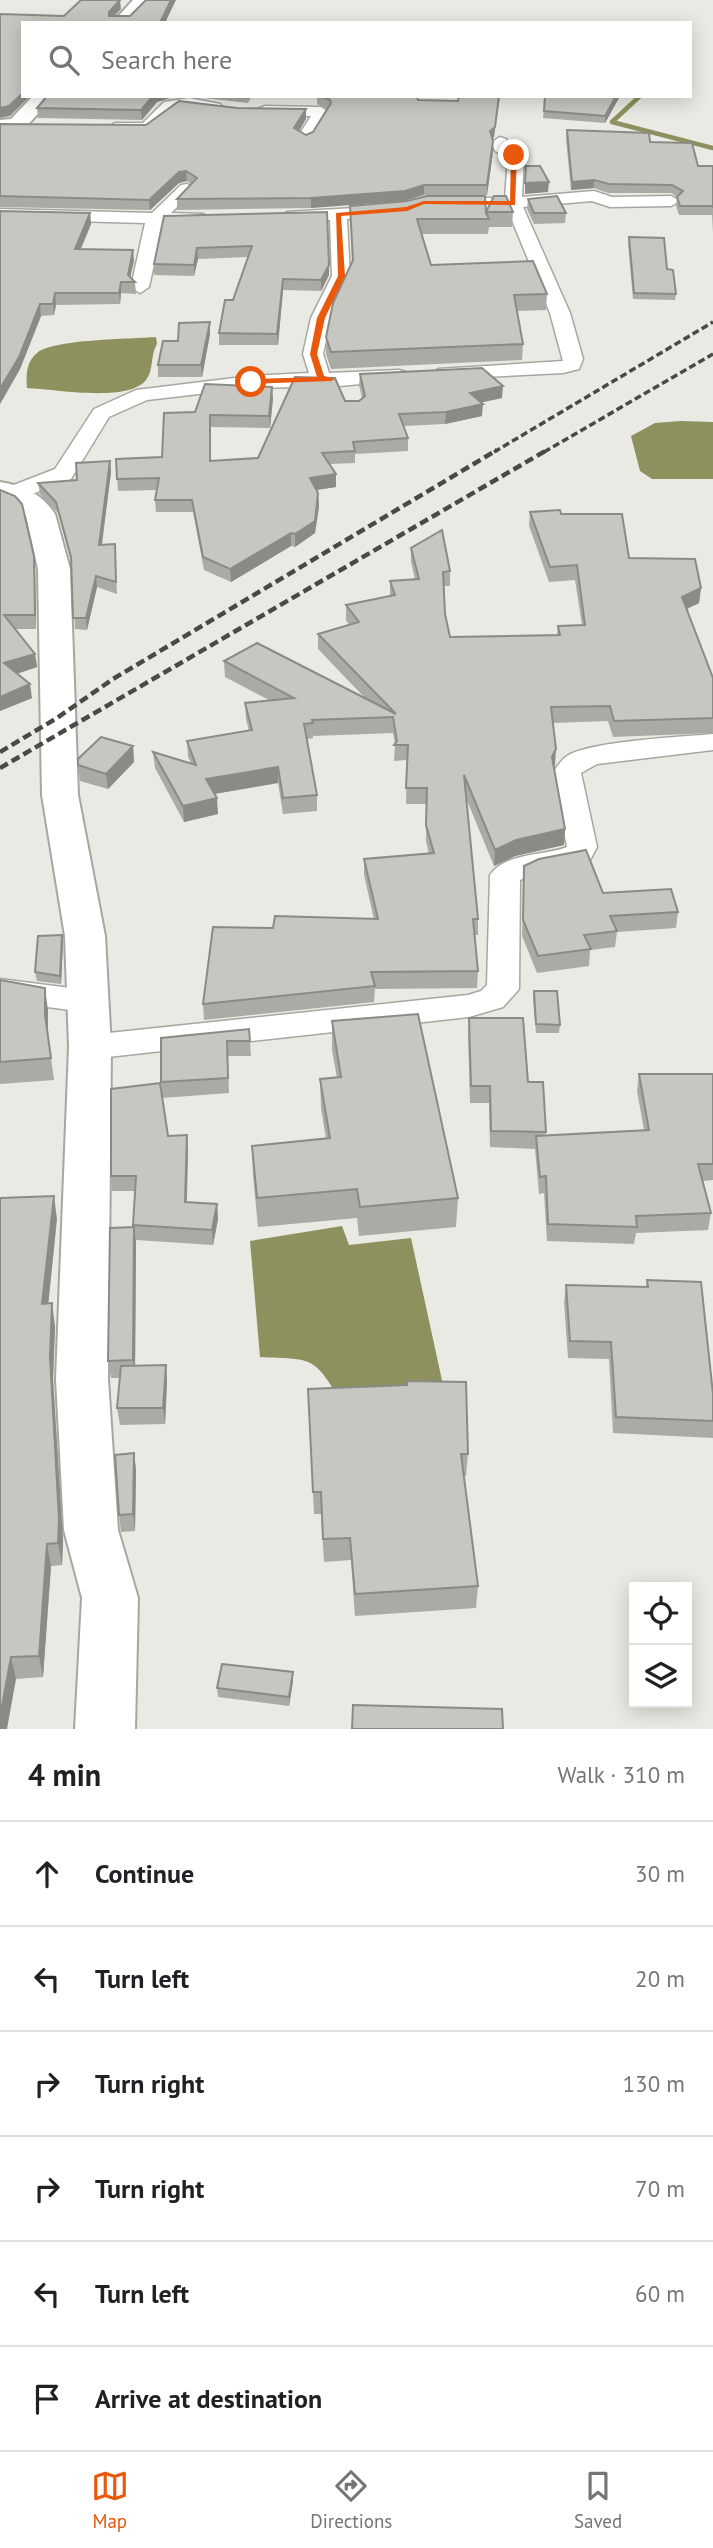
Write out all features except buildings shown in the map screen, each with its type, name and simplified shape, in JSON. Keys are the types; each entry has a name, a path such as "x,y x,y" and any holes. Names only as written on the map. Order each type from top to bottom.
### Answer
{"main road":[{"path":"123,21 142,0"},
{"path":"8,126 42,98"},
{"path":"7,492 28,501 40,514 54,569 60,796 85,936 89,1047 82,1379 91,1530 110,1598 105,1729"}],"street":[{"path":"94,126 147,128 164,107 178,103 225,108"},
{"path":"251,110 321,112 305,138"},
{"path":"8,126 43,125"},
{"path":"7,492 62,474 101,413 143,394 251,382 563,368 572,365 573,359 560,313 513,203 516,156 501,148 500,142"},
{"path":"141,287 155,219 187,189"},
{"path":"273,217 594,196 622,203 671,201"},
{"path":"0,214 222,219"},
{"path":"338,214 341,276 321,318 313,354 321,378 344,380 349,385 350,395"},
{"path":"89,1047 469,1006 492,999 503,989 505,875 529,865 579,855 582,847 567,772 576,762 592,756 713,743"},
{"path":"0,990 86,1002"}],"shaded area":[{"path":"156,337 157,344 148,376 137,387 108,393 27,388 31,360 45,348 75,342"},
{"path":"713,422 713,479 652,479 640,471 631,436 655,423"},
{"path":"342,1226 349,1245 411,1238 445,1394 340,1400 323,1374 309,1362 260,1357 250,1241"}],"waterway":[{"path":"638,98 612,122 713,148"}],"railway":[{"path":"494,452 713,322"},
{"path":"544,452 713,354"},
{"path":"0,752 57,718 113,679 497,450"},
{"path":"0,768 547,450"}],"route":[{"path":"251,382 331,379 321,378 313,354 327,301 341,276 341,232 338,214 407,209 424,202 513,203 516,183 514,155"}]}
